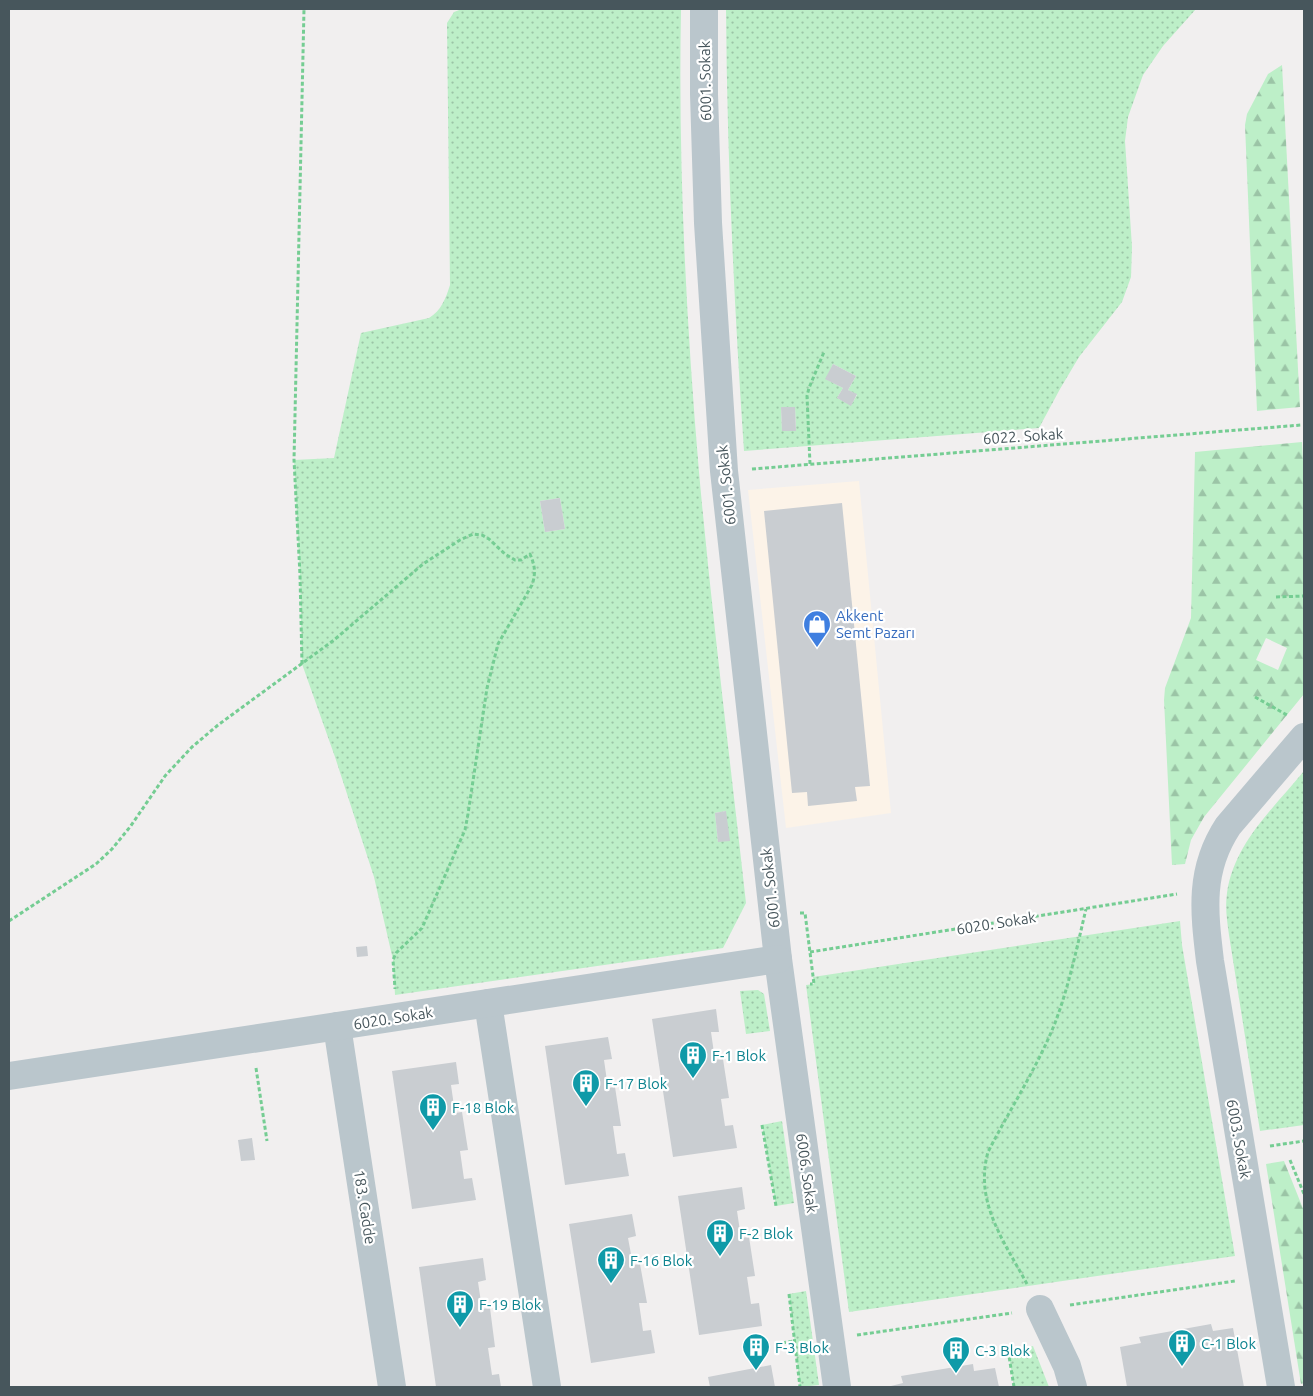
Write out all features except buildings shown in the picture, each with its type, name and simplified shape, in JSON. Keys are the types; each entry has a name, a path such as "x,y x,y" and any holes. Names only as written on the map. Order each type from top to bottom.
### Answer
{"street":[{"name":"6001. Sokak","path":"704,9 704,94 708,223 724,471 778,959"},
{"path":"1193,892 1228,826 1304,737"},
{"name":"6003. Sokak","path":"1193,892 1205,915 1210,961 1281,1387"},
{"name":"6020. Sokak","path":"9,1076 778,959"},
{"name":"6006. Sokak","path":"778,959 837,1387"},
{"path":"488,1003 547,1387"},
{"name":"183. Cadde","path":"337,1026 392,1387"},
{"path":"1040,1309 1067,1366 1074,1387"}],"path":[{"path":"302,664 294,460 304,9"},
{"path":"810,464 809,388 824,352"},
{"name":"6022. Sokak","path":"746,469 1301,426"},
{"path":"9,921 96,864 112,850 165,776 192,747 218,725 334,640 423,564 467,537 474,534 482,535 515,560 521,560 530,554 535,568 535,576 532,586 494,654 464,830 426,920 416,934 396,953 393,960 395,995"},
{"path":"1276,597 1304,596"},
{"path":"1256,697 1287,715"},
{"name":"6020. Sokak","path":"810,952 1193,892"},
{"path":"1040,1309 993,1222 985,1199 984,1166 988,1152 1037,1061 1055,1022 1070,977 1086,909"},
{"path":"797,914 805,913 810,952 814,984 806,985"},
{"path":"252,1039 267,1141"},
{"path":"762,1125 776,1206"},
{"path":"1263,1147 1304,1141"},
{"path":"1290,1160 1304,1194"},
{"path":"789,1294 800,1387"},
{"path":"782,1343 794,1340"},
{"path":"1014,1387 1008,1350 1033,1346"}],"shaded area":[{"name":"Akkent Semt Pazarı","path":"859,481 891,813 786,828 748,490"}],"green space":[{"path":"462,9 681,9 682,183 694,414 710,580 746,903 723,948 395,995 393,960 374,877 302,664 294,460 334,458 361,333 429,318 440,308 450,285 447,23 454,12","holes":["560,498 565,529 545,532 540,501","726,811 718,842 715,813"]},
{"path":"726,9 1196,9 1163,46 1143,75 1128,117 1125,141 1132,247 1131,277 1122,302 1079,357 1039,428 744,451 732,230","holes":["833,364 856,376 848,390 857,395 851,405 837,398 843,388 826,379","781,407 795,407 796,431 782,431"]},
{"path":"1282,65 1300,407 1257,411 1245,125 1247,114 1268,74"},
{"path":"1302,442 1304,482 1304,694 1204,817 1191,840 1185,864 1172,865 1164,700 1165,688 1191,618 1195,452","holes":["1266,638 1287,648 1278,670 1256,660"]},
{"path":"1304,771 1304,1125 1260,1131 1228,930 1227,893 1231,875 1247,842 1268,813"},
{"path":"1180,921 1182,945 1235,1256 849,1312 806,985 814,984 813,977"},
{"path":"758,990 764,994 770,1031 746,1034 740,991"},
{"path":"782,1121 794,1203 776,1206 762,1125"},
{"path":"1284,1161 1304,1211 1304,1383 1301,1384 1266,1164"},
{"path":"806,1291 819,1385 800,1387 789,1294"},
{"path":"1033,1346 1049,1387 1014,1387 1008,1350"}],"place":[{"name":"Akkent Semt Pazarı","path":"817,648"},
{"name":"F-1 Blok","path":"693,1079"},
{"name":"F-17 Blok","path":"586,1107"},
{"name":"F-18 Blok","path":"433,1131"},
{"name":"F-2 Blok","path":"720,1257"},
{"name":"F-16 Blok","path":"611,1284"},
{"name":"F-19 Blok","path":"460,1328"},
{"name":"C-1 Blok","path":"1182,1367"},
{"name":"F-3 Blok","path":"756,1371"},
{"name":"C-3 Blok","path":"956,1374"}]}
